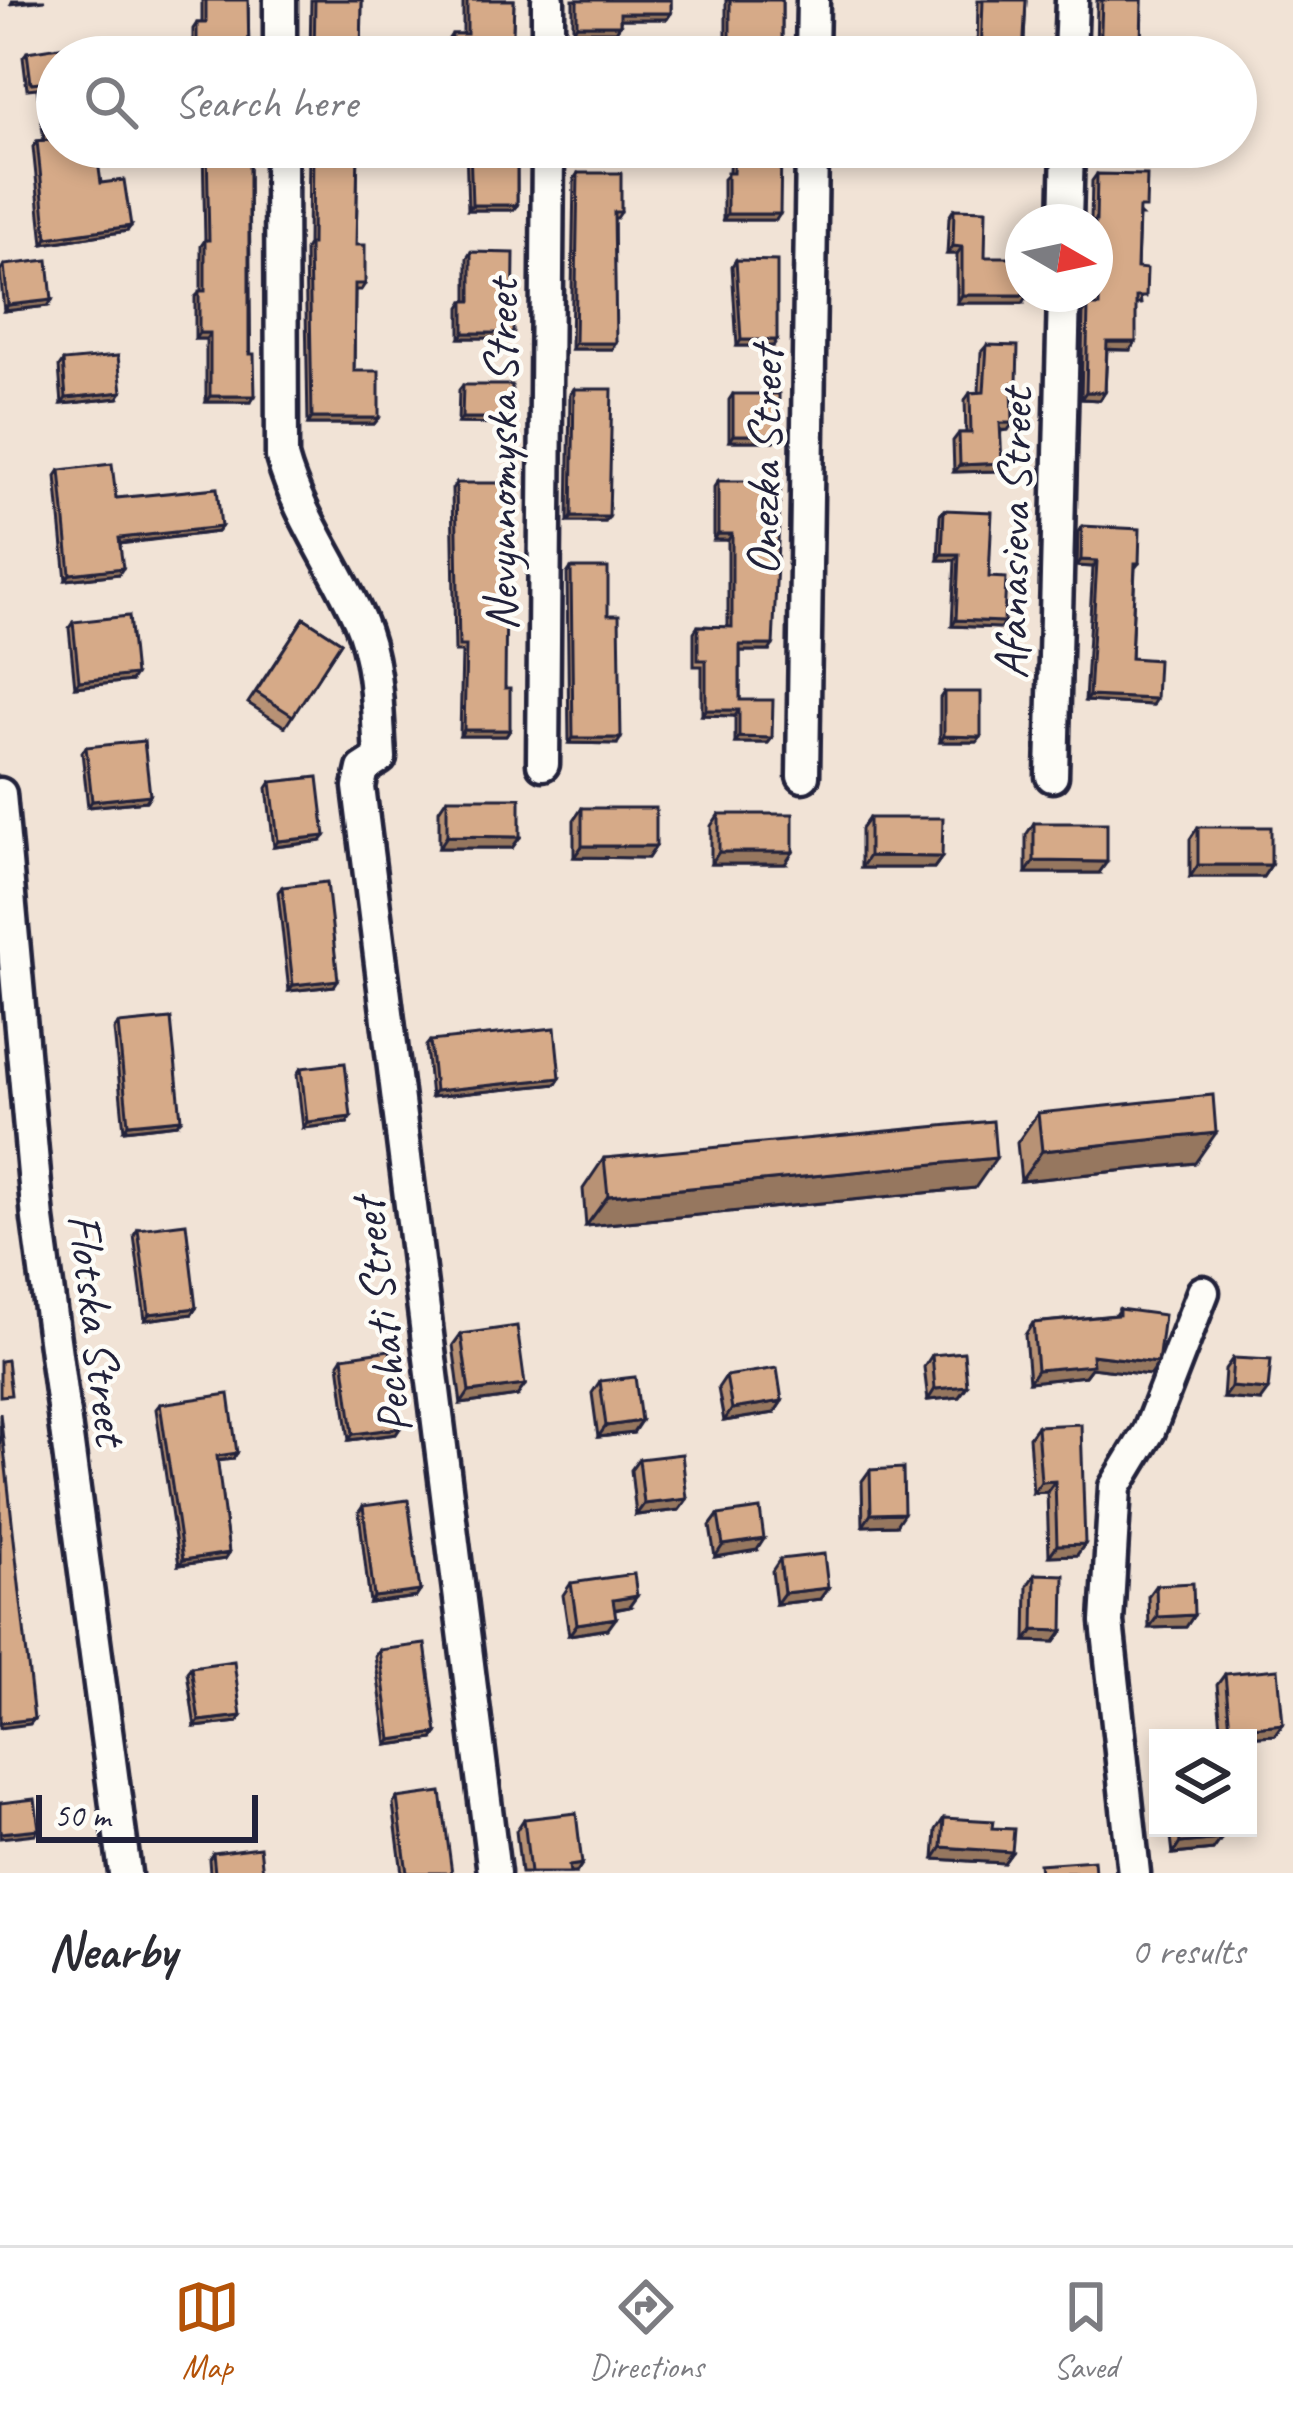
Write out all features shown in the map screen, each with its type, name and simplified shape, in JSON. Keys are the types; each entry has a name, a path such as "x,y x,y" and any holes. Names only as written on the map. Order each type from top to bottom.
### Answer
{"street":[{"path":"280,0 280,36"},
{"path":"548,0 548,36"},
{"path":"812,36 813,0"},
{"path":"1071,36 1072,0"},
{"name":"Pechati Street","path":"280,168 282,457 292,491 360,621 374,668 380,758 363,769 359,787 494,1873"},
{"name":"Nevynnomyska Street","path":"543,764 548,168"},
{"name":"Onezka Street","path":"803,776 812,168"},
{"path":"1066,204 1067,168"},
{"name":"Afanasieva Street","path":"1052,776 1064,312"},
{"name":"Flotska Street","path":"0,794 38,1219 124,1873"},
{"path":"1134,1873 1107,1622 1115,1487 1149,1431 1203,1292"}],"building":[{"path":"206,0 248,0 249,36 197,36 197,23 206,23"},
{"path":"315,0 362,0 361,36 314,36"},
{"path":"467,0 514,0 513,36 452,36 467,34"},
{"path":"577,0 671,0 671,13 620,13 620,25 577,25"},
{"path":"730,0 782,0 782,36 730,36"},
{"path":"983,0 1026,0 1024,36 982,36"},
{"path":"1102,0 1142,0 1141,36 1101,36"},
{"path":"36,51 36,82 31,83 27,52"},
{"path":"40,168 99,168 101,183 124,180 131,226 47,238"},
{"path":"207,168 249,168 249,354 254,354 255,396 210,396 210,333 199,333 199,291 205,291 205,240 209,240"},
{"path":"313,168 358,168 356,245 365,245 365,284 355,284 354,371 379,371 379,418 312,418"},
{"path":"471,168 517,168 517,205 472,205"},
{"path":"733,168 781,168 780,214 727,214 727,173 733,173"},
{"path":"578,173 621,173 621,212 614,212 616,343 575,343"},
{"path":"1097,174 1147,175 1146,208 1139,208 1137,268 1147,269 1146,297 1136,297 1136,342 1107,342 1105,392 1086,392 1088,312 1113,312 1113,204 1096,204"},
{"path":"954,209 986,210 985,257 1005,257 1005,295 962,295 962,247 953,246"},
{"path":"471,252 514,253 513,333 464,333 464,301 471,301"},
{"path":"48,260 52,300 8,305 4,265"},
{"path":"736,260 777,261 777,340 741,340"},
{"path":"987,345 1018,346 1013,423 1000,423 1002,463 960,465 959,433 971,433 970,393 984,392"},
{"path":"118,356 122,392 66,398 63,361"},
{"path":"463,385 512,385 511,418 462,418"},
{"path":"574,389 612,389 609,517 572,517"},
{"path":"733,394 779,394 779,435 733,435"},
{"path":"112,464 116,498 217,488 221,527 119,538 123,568 70,574 60,470"},
{"path":"718,481 781,481 773,645 740,645 740,700 773,700 772,738 739,737 739,710 706,710 706,660 698,660 698,626 732,627 732,534 718,534"},
{"path":"456,483 507,483 505,688 510,688 510,730 464,730 466,646 459,646"},
{"path":"944,510 992,512 989,577 1006,578 1004,622 956,620 959,554 942,554"},
{"path":"1082,526 1140,529 1131,658 1158,660 1156,699 1089,696 1097,561 1081,560"},
{"path":"571,568 608,568 608,615 619,615 621,738 573,738"},
{"path":"129,616 135,675 79,681 73,622"},
{"path":"304,618 341,642 293,716 256,692"},
{"path":"944,692 981,692 981,737 944,736"},
{"path":"144,741 150,795 92,801 86,747"},
{"path":"318,777 325,836 278,841 271,782"},
{"path":"447,798 520,798 520,837 447,836"},
{"path":"582,808 656,808 656,846 582,846"},
{"path":"719,814 793,814 793,852 719,852"},
{"path":"869,818 943,818 942,857 869,856"},
{"path":"1034,823 1107,823 1107,862 1034,861"},
{"path":"1198,827 1271,827 1271,865 1198,865"},
{"path":"327,882 338,980 293,985 282,887"},
{"path":"171,1019 181,1119 128,1124 118,1024"},
{"path":"555,1028 560,1078 435,1091 430,1041"},
{"path":"345,1063 351,1117 307,1122 301,1068"},
{"path":"1213,1095 1216,1133 1042,1151 1038,1113"},
{"path":"993,1121 996,1158 608,1196 604,1158"},
{"path":"186,1223 196,1308 149,1314 138,1229"},
{"path":"1119,1309 1164,1315 1158,1363 1092,1355 1093,1365 1037,1370 1033,1323 1119,1315"},
{"path":"517,1326 525,1385 469,1392 461,1334"},
{"path":"390,1350 400,1428 353,1434 343,1357"},
{"path":"964,1352 967,1386 935,1389 932,1355"},
{"path":"1233,1358 1271,1360 1268,1390 1231,1387"},
{"path":"7,1360 11,1395 0,1396 0,1361"},
{"path":"777,1368 782,1401 732,1409 726,1376"},
{"path":"635,1377 641,1421 606,1426 600,1381"},
{"path":"229,1394 237,1453 217,1456 229,1553 183,1560 160,1404"},
{"path":"0,1413 34,1719 0,1723"},
{"path":"1081,1424 1085,1544 1057,1545 1055,1481 1041,1482 1037,1426"},
{"path":"682,1454 687,1499 644,1504 639,1459"},
{"path":"903,1468 904,1513 871,1514 870,1470"},
{"path":"408,1500 420,1591 374,1597 363,1506"},
{"path":"760,1509 764,1539 723,1545 718,1515"},
{"path":"824,1554 828,1588 784,1593 780,1559"},
{"path":"634,1574 637,1596 613,1600 616,1618 577,1624 571,1583"},
{"path":"1035,1574 1064,1575 1063,1631 1034,1630"},
{"path":"1193,1583 1194,1615 1157,1617 1156,1585"},
{"path":"425,1644 437,1733 391,1740 379,1650"},
{"path":"234,1661 241,1716 199,1721 191,1667"},
{"path":"1278,1669 1283,1724 1230,1729 1225,1674"},
{"path":"441,1792 452,1873 407,1873 397,1798"},
{"path":"35,1799 39,1829 0,1833 0,1803"},
{"path":"576,1813 582,1864 569,1866 570,1873 530,1873 524,1819"},
{"path":"944,1818 993,1821 992,1828 1014,1829 1012,1852 942,1847"},
{"path":"1180,1837 1221,1839 1180,1843"},
{"path":"260,1847 263,1873 215,1873 213,1853"},
{"path":"1094,1860 1095,1873 1040,1873 1039,1864"}]}
